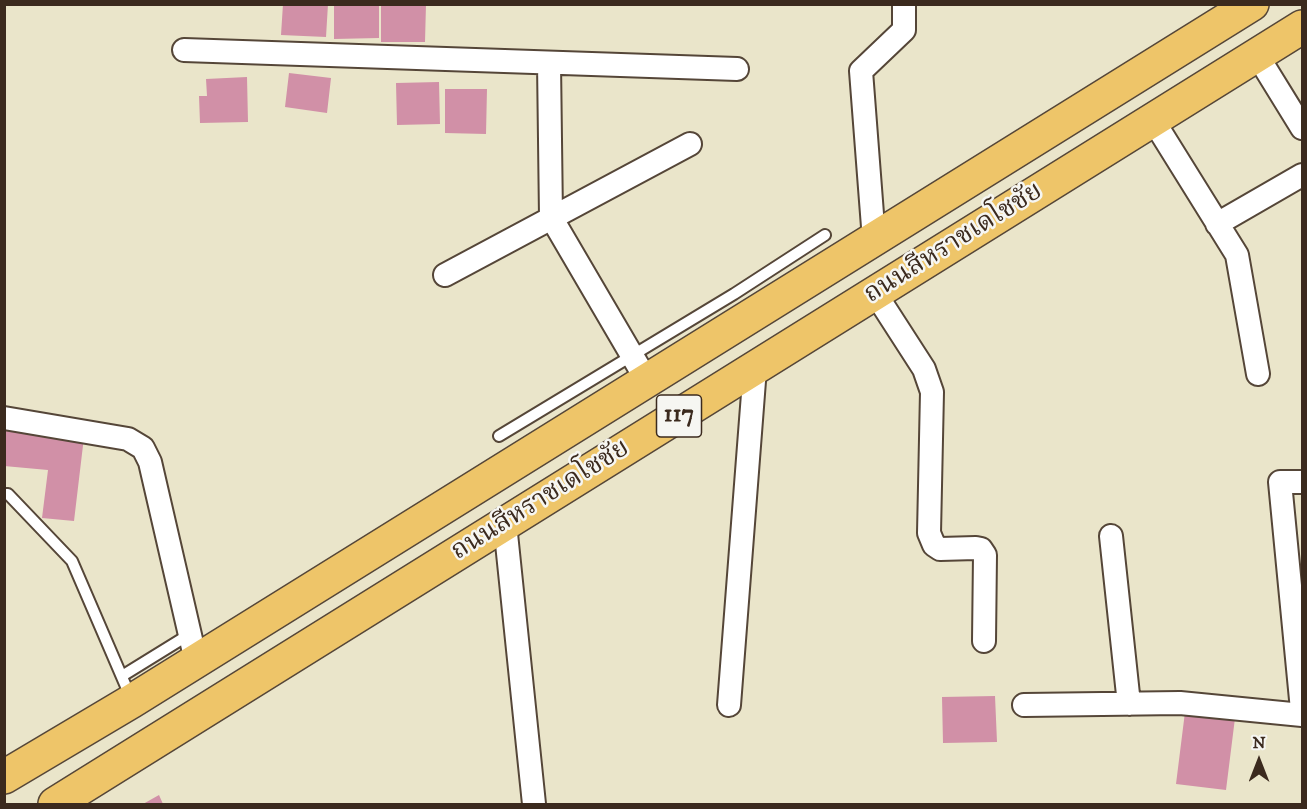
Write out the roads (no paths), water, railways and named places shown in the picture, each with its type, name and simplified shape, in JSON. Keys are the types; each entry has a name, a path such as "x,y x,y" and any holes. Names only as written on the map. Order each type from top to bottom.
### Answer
{"main road":[{"name":"ถนนสีหราชเดโชชัย","path":"4,777 127,688 806,265 874,240 1252,4"},
{"name":"ถนนสีหราชเดโชชัย","path":"55,804 1302,27"}],"street":[{"path":"874,240 861,71 904,30 904,4"},
{"path":"184,50 737,69"},
{"path":"1257,55 1302,128"},
{"path":"549,63 551,217 639,369"},
{"path":"1153,120 1237,255 1258,374"},
{"path":"445,275 690,144"},
{"path":"1217,224 1302,175"},
{"path":"875,293 924,369 932,392 929,533 934,545 940,549 976,548 981,549 985,555 984,641"},
{"path":"729,705 755,368"},
{"path":"4,418 128,438 142,448 150,462 193,647"},
{"path":"1302,482 1280,482 1302,710"},
{"path":"505,524 534,804"},
{"path":"1111,536 1129,704"},
{"path":"1024,705 1180,703 1302,716"}],"lane":[{"path":"806,265 825,235"},
{"path":"499,436 639,369"},
{"path":"4,494 8,494 72,561 127,688"}]}
